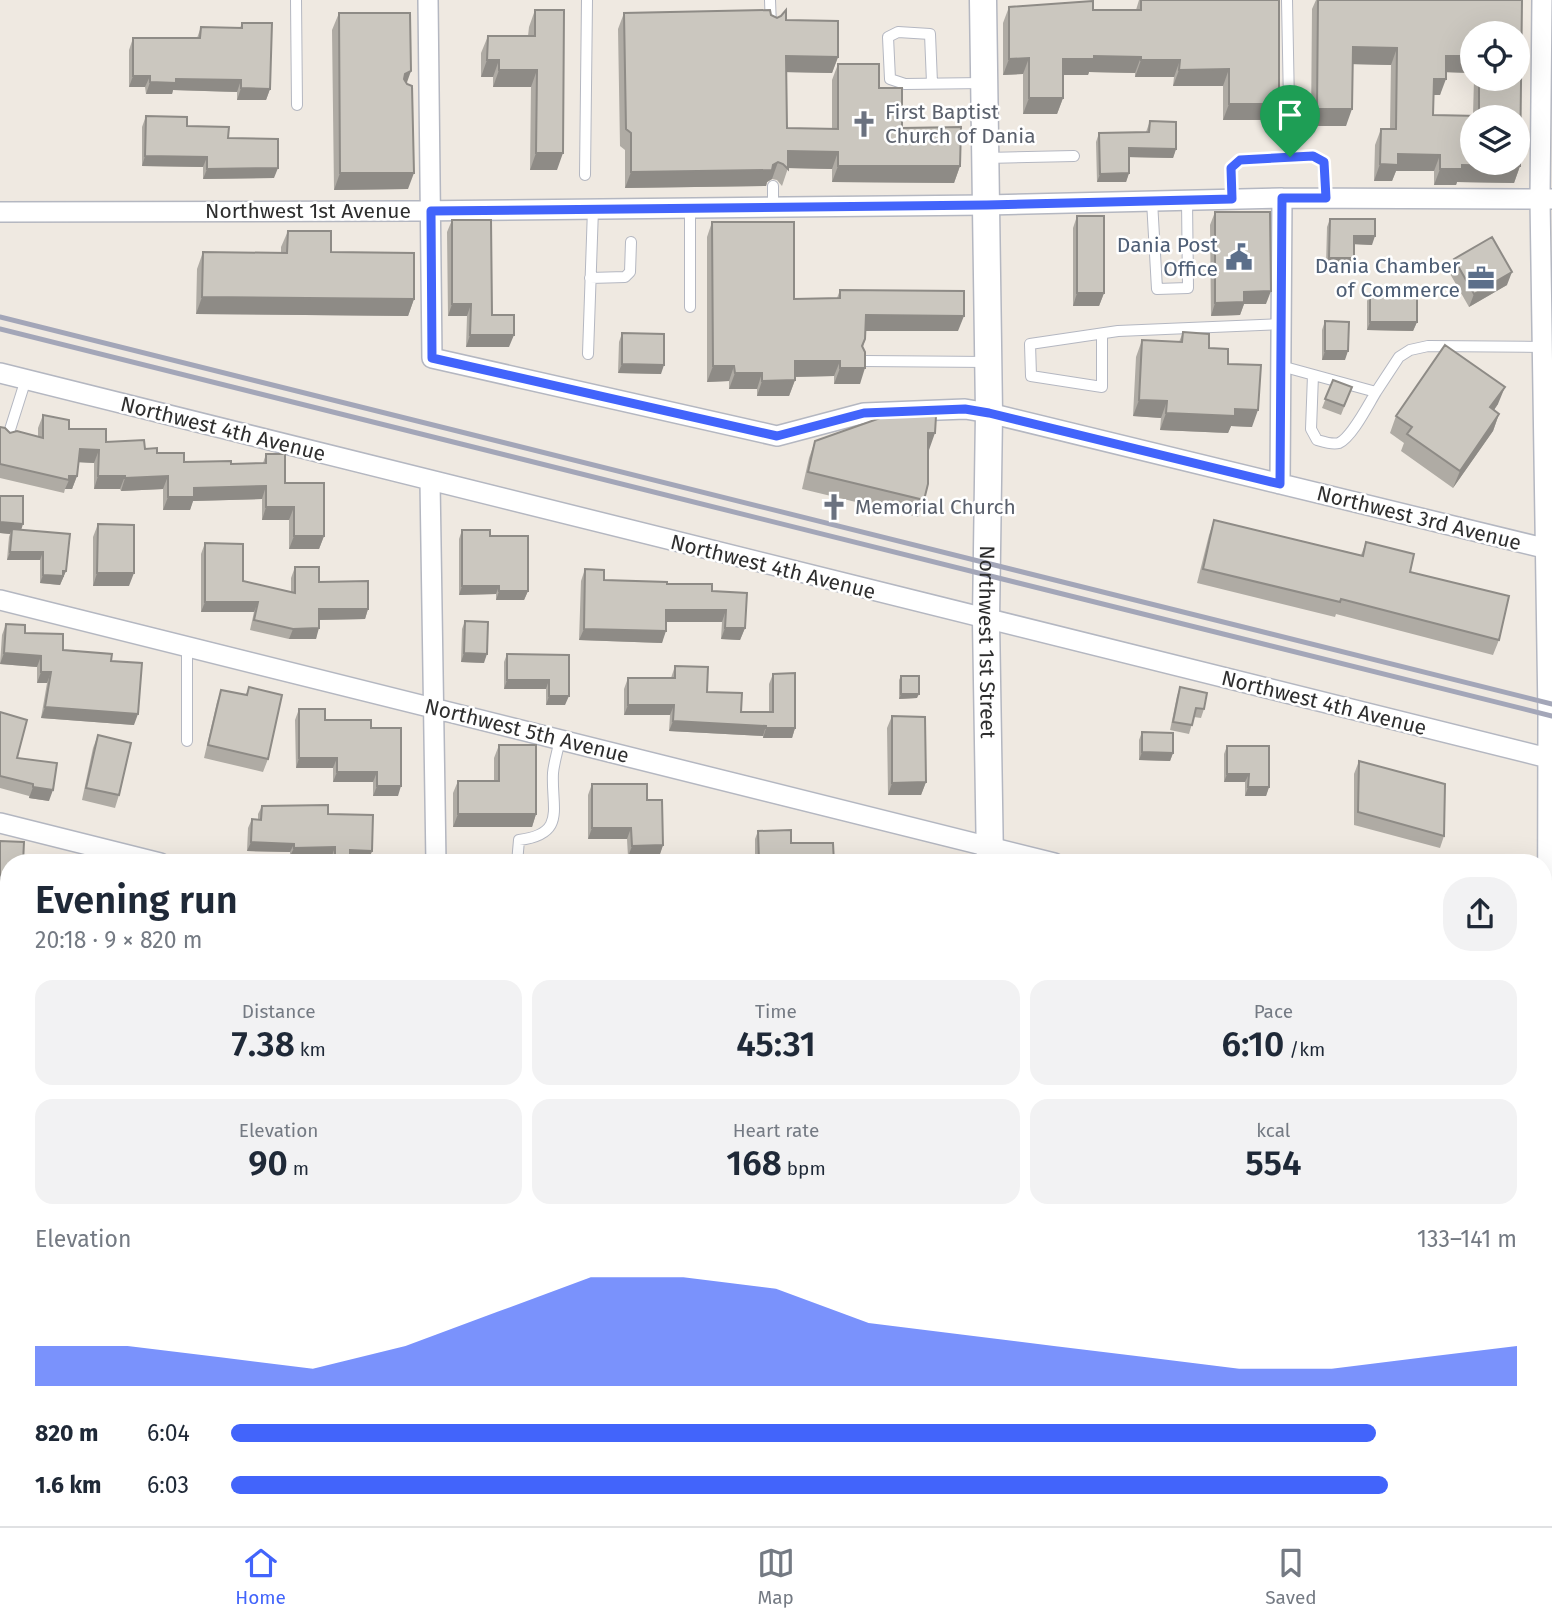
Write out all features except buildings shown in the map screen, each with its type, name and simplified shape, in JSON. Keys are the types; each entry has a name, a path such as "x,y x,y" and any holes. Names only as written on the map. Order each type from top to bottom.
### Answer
{"street":[{"path":"428,0 423,95 431,211"},
{"name":"Northwest 1st Street","path":"983,0 989,362 986,620 990,854"},
{"path":"1542,0 1549,549 1549,854"},
{"path":"1280,484 1282,198"},
{"name":"Northwest 1st Avenue","path":"0,212 987,205 1282,198 1546,199"},
{"name":"Northwest 3rd Avenue","path":"431,211 432,358 777,436 864,413 965,409 989,413 1549,549"},
{"name":"Northwest 4th Avenue","path":"0,373 1550,758"},
{"path":"430,481 436,854"},
{"name":"Northwest 5th Avenue","path":"0,600 561,739 986,854"},
{"path":"0,823 124,854"}],"lane":[{"path":"296,0 297,105"},
{"path":"585,175 587,0"},
{"path":"770,0 771,27"},
{"path":"1287,0 1290,157"},
{"path":"932,83 930,34 898,32 888,37 890,79 905,84 984,83"},
{"path":"986,158 1074,156"},
{"path":"1232,199 1231,168 1240,160 1313,156 1324,162 1326,198"},
{"path":"773,186 773,207"},
{"path":"1152,201 1157,289 1188,288 1187,201"},
{"path":"690,208 690,307"},
{"path":"587,354 593,209"},
{"path":"590,278 625,277 630,272 631,242"},
{"path":"1102,334 1102,387 1031,376 1030,344 1102,334 1281,324"},
{"path":"1313,375 1311,429 1317,440 1339,443 1348,435 1399,357 1410,349 1545,335"},
{"path":"863,361 989,362"},
{"path":"1281,366 1376,392"},
{"path":"7,439 26,379"},
{"path":"187,645 187,741"},
{"path":"518,854 519,840 535,838 550,829 554,820 553,771 561,739"}],"railway":[{"path":"0,317 1552,704"},
{"path":"0,329 1552,716"}],"place":[{"name":"First Baptist Church of Dania","path":"864,124"},
{"name":"Dania Post Office","path":"1239,257"},
{"name":"Dania Chamber of Commerce","path":"1481,278"},
{"name":"Memorial Church","path":"834,507"}],"route":[{"path":"1313,156 1324,162 1326,198 1282,198 1280,484 1011,417 965,409 864,413 777,436 432,358 431,211 987,205 1232,199 1231,168 1240,160 1290,157 1313,156"}]}
